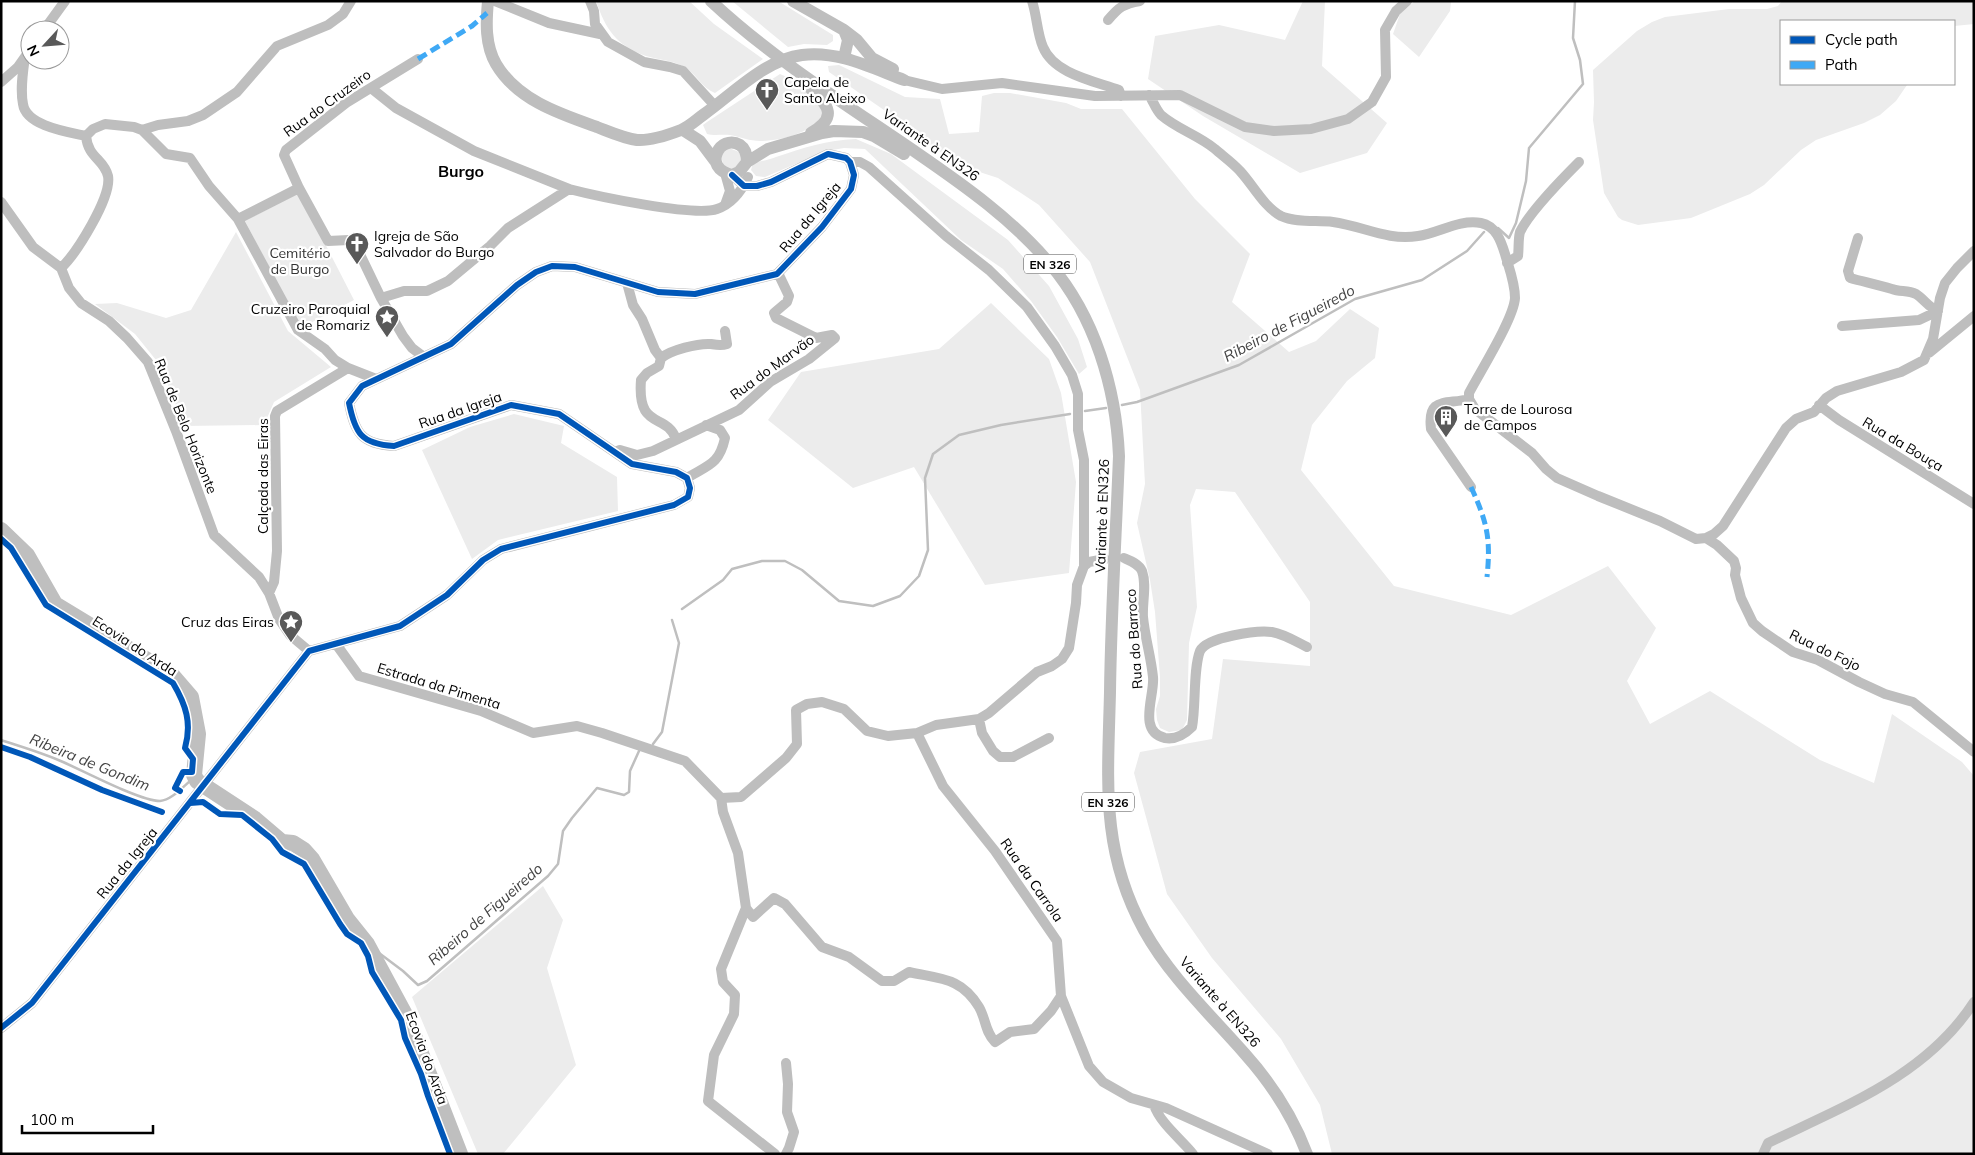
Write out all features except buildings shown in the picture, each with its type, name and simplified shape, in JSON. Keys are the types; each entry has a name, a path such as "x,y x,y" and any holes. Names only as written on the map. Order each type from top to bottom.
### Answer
{"main road":[{"path":"488,1 486,21 488,42 496,63 509,82 534,100 558,113 638,140 650,139 683,130 760,72 786,58 803,54 839,57 904,80"},
{"name":"Variante à EN326","path":"711,1 736,25 792,67 936,166 994,209 1026,238 1051,265 1080,308 1107,375 1115,409 1119,456 1110,645 1108,788 1115,857 1127,894 1145,931 1177,978 1246,1054 1279,1098 1300,1135 1307,1154"},
{"path":"793,1 844,30 857,40 872,58 893,69 904,80"},
{"path":"839,57 848,40 844,30"},
{"path":"792,67 822,99 828,110 825,123 798,140"},
{"path":"683,130 700,141 717,166 728,174 745,174 768,149"},
{"path":"700,141 723,145 732,143 740,146 768,149 834,131 863,132 874,136 904,154 936,166"},
{"path":"715,161 717,152 723,145"},
{"path":"740,146 746,153 745,174"}],"street":[{"path":"51,20 65,1"},
{"path":"142,130 158,125 188,121 203,115 237,92 277,46 328,25 343,14 351,1"},
{"path":"495,1 549,23 600,34"},
{"path":"590,1 594,11 595,24 600,34 608,42 644,62 683,71 715,106"},
{"path":"1032,1 1043,47 1058,66 1078,76 1119,90 1121,96"},
{"path":"1108,20 1118,8 1128,3 1140,1"},
{"path":"904,80 913,84 942,89 1002,83 1095,96 1180,95 1245,127 1274,131 1311,129 1348,120 1372,102 1386,76 1385,30 1396,11 1407,1"},
{"name":"Rua do Cruzeiro","path":"299,188 284,154 286,150 346,103 418,59"},
{"path":"1,82 20,64"},
{"path":"26,70 22,104 26,113 31,118 47,126 86,136"},
{"path":"371,88 396,108 474,151 503,164 570,189 672,208 715,210 725,206 745,174 754,182 764,185 828,154 846,158 850,162 860,162 869,167 946,236 989,270 1026,307 1055,346 1072,375 1078,394 1078,430 1084,460 1084,566 1077,585 1069,648 1062,659 1052,666 1037,672 989,713 979,719 936,725 917,733 888,736 874,733 867,731 844,709 822,702 807,704 796,710 797,744 786,758 741,797 721,798 723,812 738,853 746,908 753,917 774,898 785,904 822,947 849,957 882,982 894,981 909,972 949,980 964,989 979,1008 988,1035 995,1042 1010,1032 1034,1029 1052,1011 1061,996"},
{"path":"1149,95 1159,113 1172,123 1203,139 1240,171 1271,208 1291,219 1317,220 1350,225 1383,236 1418,236 1465,222 1482,223 1493,230 1501,239 1514,287 1515,300 1508,320 1469,393 1469,399 1475,409 1532,453 1557,478 1660,521 1696,539 1706,538 1723,526 1786,428 1796,419 1814,412 1826,398 1846,387 1912,368 1924,360 1933,339 1945,283 1974,251"},
{"path":"86,136 93,129 104,124 134,126 142,130 166,154 190,158 209,186 238,219 298,330 325,349 335,360 348,368 376,379"},
{"path":"61,268 71,258 94,221 107,187 108,178 105,169 87,147 86,136"},
{"name":"Rua da Igreja","path":"687,478 676,472 632,464 559,414 511,405 394,446 378,445 361,437 353,422 349,403 362,386 451,344 517,285 536,272 552,266 574,267 658,292 695,294 778,273 822,227 851,189 854,175 850,162"},
{"path":"1507,263 1518,256 1520,233 1529,219 1561,180 1579,162"},
{"path":"725,206 730,191 728,174"},
{"path":"238,219 299,188 328,241 349,240 356,246 403,336 412,348 424,357"},
{"path":"382,298 404,290 427,291 448,281 490,246 508,228 570,189"},
{"name":"Rua de Belo Horizonte","path":"1,202 33,247 61,268 69,288 81,303 109,321 148,362 176,431 214,535 259,577 269,593 279,619 290,634 309,651"},
{"path":"1858,238 1848,271 1850,278 1875,283 1893,290 1914,293 1932,309 1938,311"},
{"name":"Rua do Marvão","path":"615,452 620,450 637,454 653,451 739,410 770,382 809,359 835,338 832,335 816,338 776,318 774,313 787,302 789,296 778,273"},
{"path":"627,283 633,305 642,319 655,350 661,358"},
{"path":"1842,326 1919,320 1938,311"},
{"path":"1928,353 1974,316"},
{"path":"676,439 673,432 647,416 642,403 641,380 647,373 658,366 661,358 667,353 683,348 710,344 721,346 727,344 725,331"},
{"name":"Calçada das Eiras","path":"269,593 274,582 277,551 275,416 277,411 348,368"},
{"path":"1469,399 1441,403 1435,406 1431,411 1430,422 1432,429 1470,487"},
{"name":"Rua da Bouça","path":"1819,405 1839,420 1974,504"},
{"path":"309,651 400,626 447,594 483,560 501,548 674,505 688,498 690,488 687,478 718,458 723,447 725,438 720,430 706,425"},
{"name":"Rua do Fojo","path":"1706,538 1717,545 1734,561 1735,575 1741,598 1754,623 1762,631 1793,652 1818,660 1886,694 1913,702 1974,752"},
{"name":"Rua do Barroco","path":"1124,558 1134,562 1142,570 1144,577 1143,616 1153,678 1153,688 1148,710 1149,721 1153,731 1163,738 1175,738 1184,735 1192,728 1198,662 1201,650 1210,642 1233,636 1273,632 1307,647"},
{"path":"1084,566 1089,562 1105,559"},
{"name":"Estrada da Pimenta","path":"336,644 359,676 481,711 533,733 576,726 602,732 684,761 721,798"},
{"name":"Rua da Igreja","path":"1,1028 32,1003 309,651"},
{"path":"979,719 982,733 993,751 1000,757 1013,758 1049,738"},
{"name":"Rua da Carrola","path":"917,733 943,786 995,851 1057,941 1061,996 1089,1066 1103,1082 1131,1098 1166,1108 1268,1154"},
{"path":"746,908 721,969 723,982 735,995 734,1014 714,1055 708,1101 775,1154"},
{"path":"1763,1154 1768,1143 1889,1083 1933,1051 1961,1022 1974,1002"},
{"path":"786,1063 788,1084 787,1112 794,1132 786,1154"},
{"path":"1154,1105 1156,1111 1193,1154"}],"green space":[{"path":"596,1 689,1 714,24 763,59 715,93 710,91 681,65 646,56 627,47 608,28"},
{"path":"732,1 778,1 833,35 833,41 827,45 804,44 788,47"},
{"path":"1303,1 1325,1 1322,66 1387,123 1367,153 1300,173 1203,116 1148,79 1155,36 1219,25 1285,40"},
{"path":"1415,1 1451,1 1450,11 1419,57 1393,34 1400,14"},
{"path":"1782,1 1974,1 1974,24 1955,26 1955,20 1780,20 1780,85 1907,85 1896,101 1880,115 1864,123 1816,140 1801,150 1764,185 1750,194 1691,218 1638,225 1622,220 1618,217 1604,193 1593,120 1593,70 1637,31 1665,17 1729,9 1767,9 1778,6"},
{"path":"839,65 905,97 940,99 949,134 979,132 982,96 994,93 1010,93 1066,103 1081,109 1122,109 1195,199 1250,254 1232,302 1289,352 1316,341 1350,309 1379,328 1375,358 1347,381 1312,425 1301,470 1394,586 1511,615 1608,566 1656,628 1627,681 1650,724 1710,691 1820,760 1874,783 1892,714 1962,762 1974,776 1974,1154 1332,1154 1320,1105 1281,1039 1212,958 1167,894 1134,773 1140,752 1212,739 1223,659 1310,666 1310,602 1235,492 1196,489 1190,505 1197,607 1189,643 1187,720 1182,730 1169,732 1160,728 1156,709 1160,696 1160,677 1155,612 1137,523 1145,484 1140,390 1090,262 1039,205 998,178 955,164 910,128 829,72 828,66"},
{"path":"780,74 800,85 811,94 824,112 814,125 797,134 768,141 749,140 730,135 707,134 703,125"},
{"path":"856,139 891,154 1008,240 1049,286 1078,339 1087,367 1079,374 1057,337 1031,301 1003,269 961,240 865,149 844,148 826,151 765,177 756,176 751,170 753,163 815,145"},
{"path":"729,148 739,152 742,159 734,169 724,168 721,155"},
{"name":"Cemitério de Burgo","path":"299,193 354,300 301,328 245,221"},
{"path":"236,232 288,331 331,367 274,402 264,425 184,426 160,365 135,334 95,304 117,303 166,318 191,310"},
{"path":"991,303 1049,359 1061,393 1076,482 1069,573 985,585 914,467 853,488 768,420 801,372 939,349"},
{"path":"514,414 564,426 561,443 617,477 618,511 498,540 472,559 422,450 470,427"},
{"path":"543,886 563,920 547,968 576,1065 503,1154 478,1154 412,997"}],"waterway":[{"name":"Ribeiro de Figueiredo","path":"1498,228 1509,238 1516,223 1526,181 1529,148 1583,84 1580,60 1573,38 1575,1"},
{"name":"Ribeiro de Figueiredo","path":"1122,405 1137,402 1239,365 1355,299 1422,280 1467,251 1484,232"},
{"name":"Ribeiro de Figueiredo","path":"1085,411 1106,408"},
{"name":"Ribeiro de Figueiredo","path":"682,609 723,580 732,569 762,561 785,561 802,570 839,601 873,606 900,596 919,576 928,550 925,478 933,454 959,435 1001,425 1070,414"},
{"path":"1,530 27,555 55,604 172,675 191,697 198,734 194,775 197,781 255,819 282,842 293,843 304,850 312,859 347,919 367,944 408,1020 460,1154"},
{"name":"Ribeiro de Figueiredo","path":"653,744 662,732 679,643 672,620"},
{"name":"Ribeira de Gondim","path":"1,740 55,759 126,791 151,800 160,801 170,798 195,777"},
{"name":"Ribeiro de Figueiredo","path":"367,944 403,971 418,985 427,981 548,876 558,864 563,831 597,788 624,795 629,792 630,771 639,751"}],"marked path":[{"path":"418,59 472,26 487,13"},
{"path":"1471,487 1481,510 1488,541 1487,577"}],"cycle path":[{"path":"1,1028 32,1003 309,651 400,626 447,595 483,560 501,549 674,505 688,497 690,488 687,478 676,472 632,464 559,414 511,405 394,446 374,443 361,435 354,422 349,403 362,386 451,344 517,285 536,272 552,266 575,267 658,292 695,294 777,274 822,227 851,189 854,175 850,162 846,158 828,154 771,182 757,186 744,186 732,175"},
{"name":"Ecovia do Arda","path":"1,539 11,548 46,605 173,683 181,699 188,722 185,748 193,759 192,772 183,772 175,788 180,791"},
{"path":"1,747 30,757 102,790 162,812"},
{"name":"Ecovia do Arda","path":"190,803 203,802 220,814 242,815 272,839 282,852 304,864 347,934 361,943 368,956 372,972 401,1020 405,1038 421,1074 450,1154"}],"place":[{"name":"Capela de Santo Aleixo","path":"767,111"},
{"name":"Igreja de São Salvador do Burgo","path":"357,265"},
{"name":"Cruzeiro Paroquial de Romariz","path":"387,338"},
{"name":"Torre de Lourosa de Campos","path":"1446,438"},
{"name":"Cruz das Eiras","path":"291,643"}],"district":[{"name":"Burgo","path":"461,171"}]}
